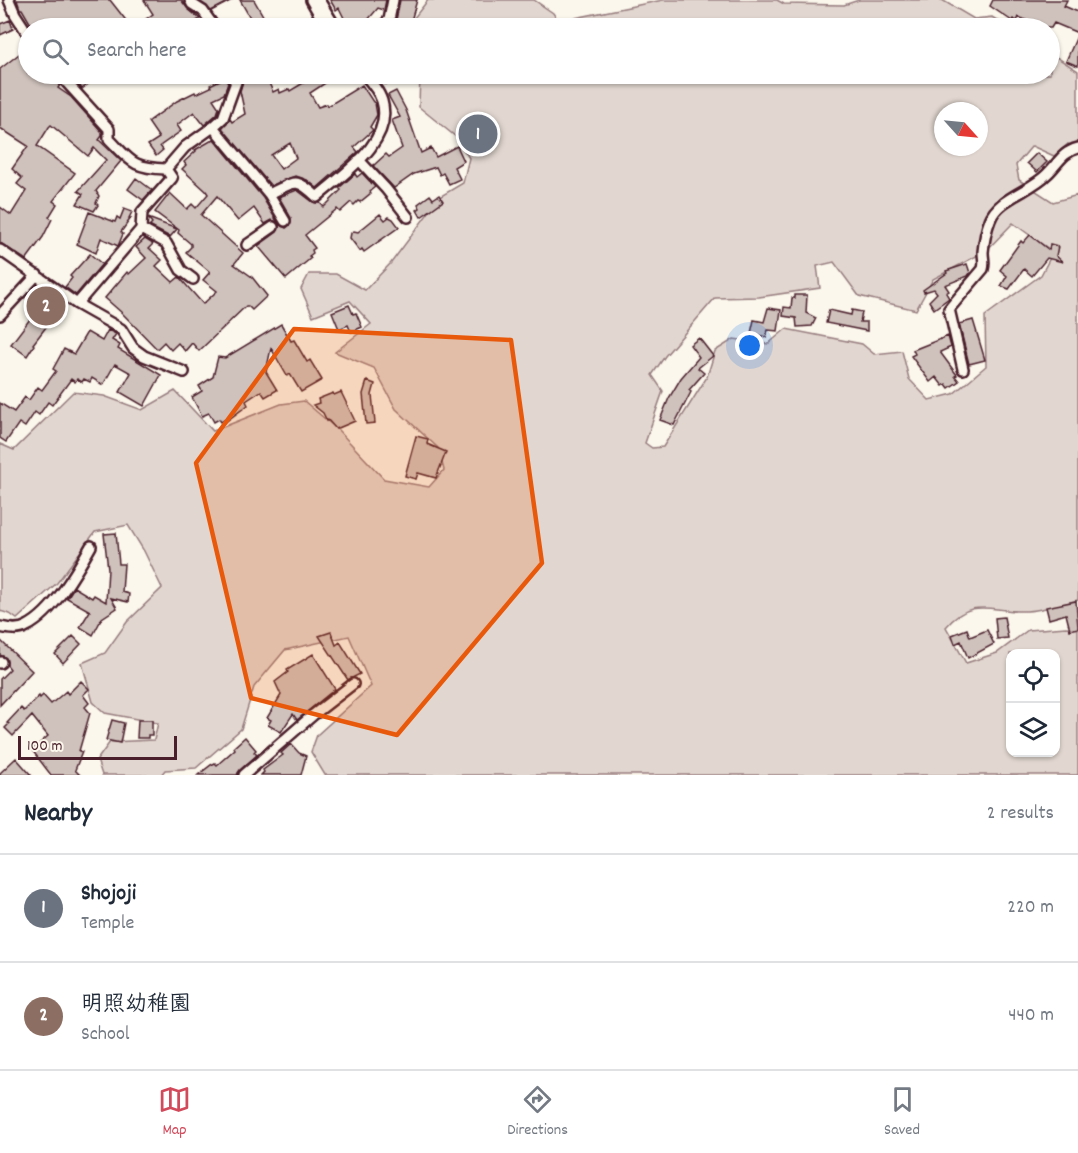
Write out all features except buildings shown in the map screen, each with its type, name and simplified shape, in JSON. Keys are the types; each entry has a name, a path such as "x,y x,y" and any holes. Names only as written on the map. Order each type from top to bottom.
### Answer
{"street":[{"path":"9,0 18,19"},
{"path":"190,0 208,18"},
{"path":"311,0 321,18"},
{"path":"320,0 330,18"},
{"path":"389,18 393,0"},
{"path":"70,84 109,129 109,138 134,164 146,168 166,169"},
{"path":"166,169 185,147 223,118 235,84"},
{"path":"269,194 296,182 303,183 317,197 359,160 375,142 384,114 382,100 372,84"},
{"path":"213,127 269,194 285,221"},
{"path":"963,369 949,309 983,269 984,241 995,209 1047,174 1060,157 1078,148"},
{"path":"359,160 408,217"},
{"path":"77,304 141,229 142,212 172,178 166,169"},
{"path":"247,245 273,227"},
{"path":"141,229 166,243 181,270 193,279"},
{"path":"0,250 77,304 121,329 133,348 144,356 184,372"},
{"path":"0,315 37,275"},
{"path":"0,627 14,630 27,627 44,612 69,584 91,546"},
{"path":"244,775 313,715 353,684"}],"highlighted area":[{"path":"294,329 511,340 542,563 397,735 251,698 196,463"}],"shaded area":[{"path":"428,0 534,0 553,13 556,18 414,18"},
{"path":"663,0 777,0 784,4 844,5 859,0 942,0 972,18 575,18"},
{"path":"1060,59 1078,71 1078,149 1068,144 1054,156 1032,146 1016,165 1019,180 1053,202 1078,195 1078,600 1027,611 975,608 956,617 946,627 966,663 997,653 1028,630 1066,627 1078,629 1078,775 325,775 311,752 317,735 371,686 349,636 285,650 254,687 241,729 196,768 165,770 161,775 102,775 97,760 110,742 154,740 158,723 105,713 93,702 82,663 105,653 127,622 162,588 128,525 95,532 57,583 17,619 0,611 0,444 14,450 73,392 104,396 142,410 175,391 213,431 281,404 304,401 338,430 384,479 429,487 444,470 438,448 396,409 374,368 335,352 371,324 350,301 313,316 301,289 309,274 336,274 365,290 391,263 441,196 463,183 469,158 456,137 419,107 420,84 1060,84","holes":["1013,223 1053,252 1041,275 985,316 986,366 953,394 929,400 909,379 902,351 874,354 862,344 786,329 768,344 734,339 715,351 707,377 663,447 652,448 645,443 663,391 652,375 665,356 715,298 759,297 820,288 817,266 834,262 859,296 916,310 933,279 986,251"]}],"place":[{"name":"Shojoji","path":"478,134"},
{"name":"明照幼稚園","path":"46,306"}]}
